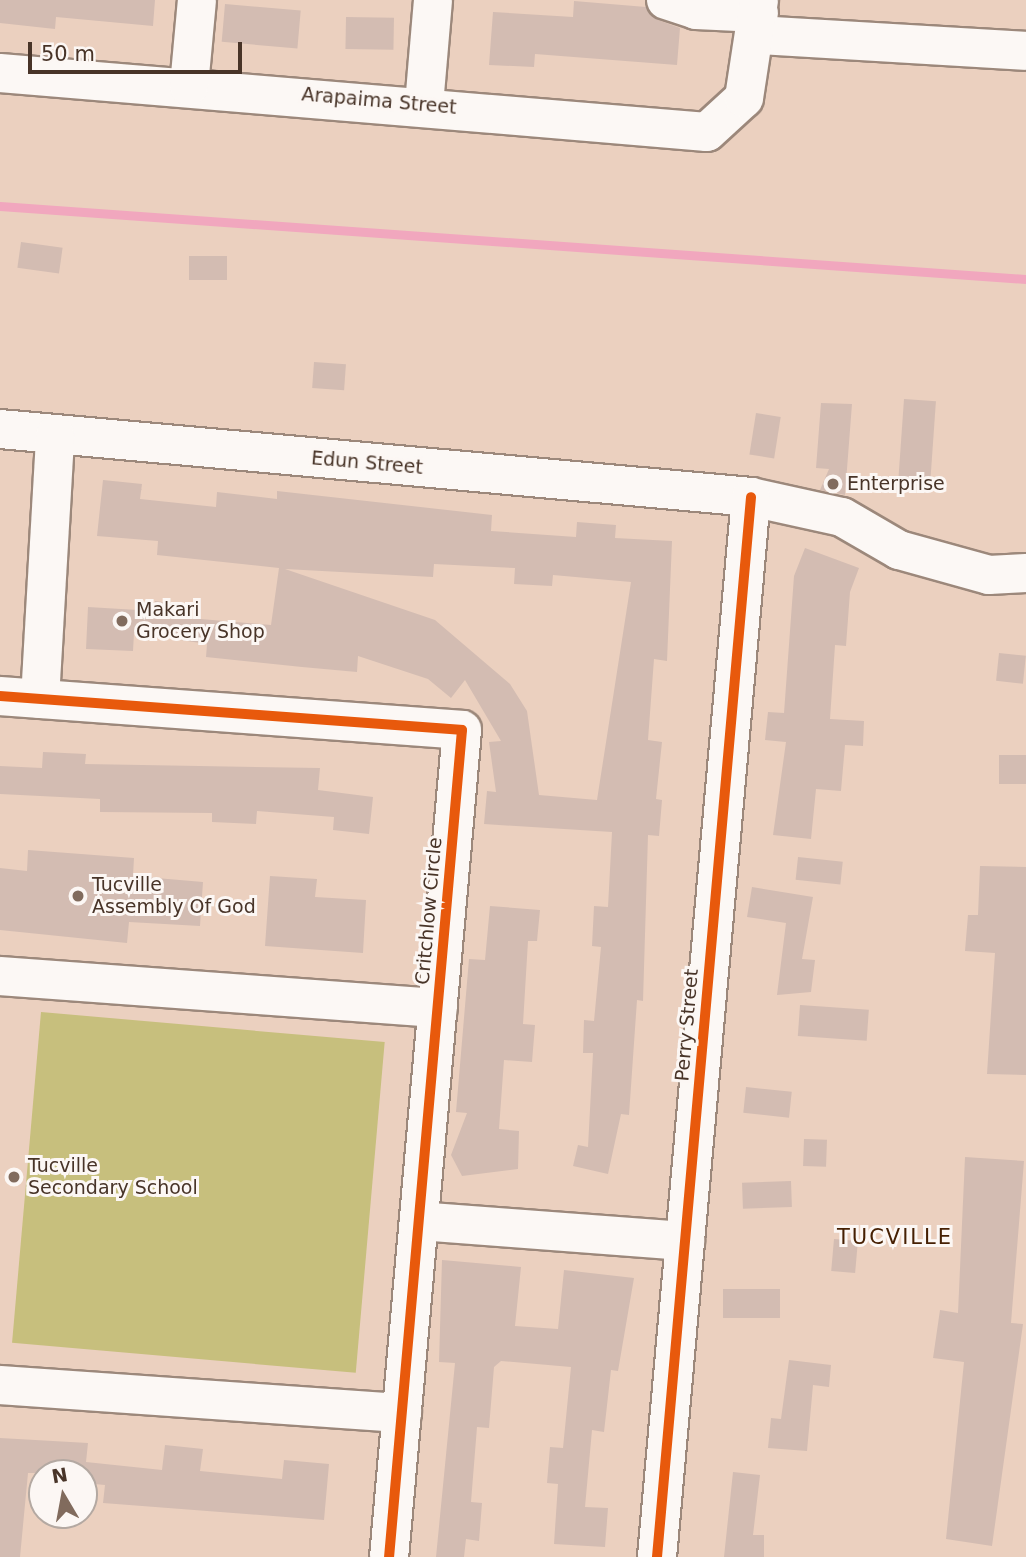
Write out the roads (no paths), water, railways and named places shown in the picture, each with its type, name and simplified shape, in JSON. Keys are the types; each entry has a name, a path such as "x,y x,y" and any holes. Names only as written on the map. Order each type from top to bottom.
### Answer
{"street":[{"path":"189,86 197,0"},
{"path":"424,104 433,0"},
{"path":"666,0 696,10 1026,51"},
{"name":"Arapaima Street","path":"0,73 424,104 707,132 744,98 759,16"},
{"name":"Edun Street","path":"0,429 743,496 842,517 900,550 989,575 1026,573"},
{"path":"40,699 55,435"},
{"name":"Perry Street","path":"657,1557 685,1241 743,496"},
{"name":"Critchlow Circle","path":"0,696 463,730 389,1557"},
{"path":"0,976 438,1008"},
{"path":"419,1221 685,1241"},
{"path":"0,1385 402,1413"}],"waterway":[{"path":"0,206 1026,279"}],"place":[{"name":"Enterprise","path":"833,484"},
{"name":"Makari Grocery Shop","path":"122,621"},
{"name":"Tucville Assembly Of God","path":"78,896"},
{"name":"Tucville Secondary School","path":"14,1177"}],"district":[{"name":"TUCVILLE","path":"895,1237"}]}
